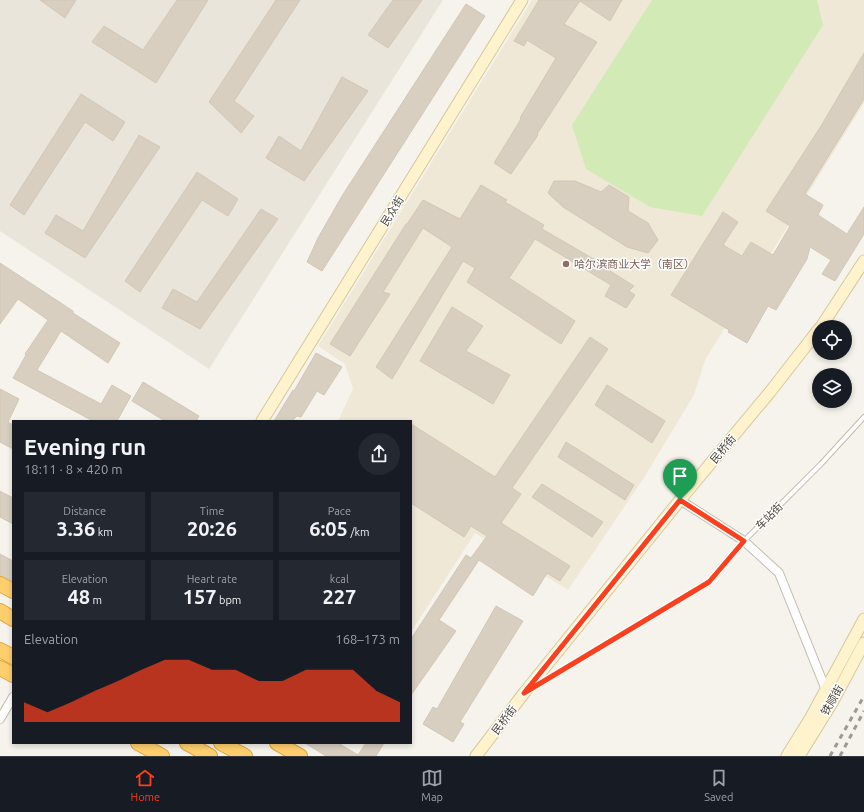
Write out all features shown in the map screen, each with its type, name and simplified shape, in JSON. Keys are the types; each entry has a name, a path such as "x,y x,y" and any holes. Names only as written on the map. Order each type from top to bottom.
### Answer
{"highway":[{"path":"0,584 12,590"},
{"path":"0,612 12,618"},
{"path":"0,621 12,627"},
{"path":"0,641 12,647"},
{"path":"0,650 12,656"},
{"path":"0,668 12,674"},
{"path":"140,744 162,756"},
{"path":"189,744 210,756"},
{"path":"223,744 245,756"},
{"path":"279,744 300,756"}],"main road":[{"name":"民众街","path":"262,420 522,0"},
{"name":"民桥街","path":"825,320 864,261"},
{"name":"民桥街","path":"476,756 524,693 680,500 770,392 812,338"},
{"path":"787,756 810,719 864,620"},
{"name":"铁顺街","path":"799,756 833,701 864,644"}],"street":[{"path":"680,500 744,541 779,573 826,690"},
{"path":"0,719 12,699"}],"lane":[{"name":"车站街","path":"524,693 709,582 744,541 864,417"}],"shaded area":[{"path":"0,0 443,0 209,369 0,231"},
{"name":"哈尔滨商业大学（南区）","path":"532,0 864,0 864,103 705,360 694,395 645,476 568,590 475,533 412,630 412,420 338,420 353,389 345,364 318,346"}],"green space":[{"path":"652,0 817,0 823,25 702,216 650,207 586,169 572,125"}],"building":[{"path":"40,0 76,0 65,18"},
{"path":"177,0 208,0 156,83 92,42 104,26 143,50"},
{"path":"276,0 300,0 234,101 254,116 241,133 209,102"},
{"path":"393,0 422,0 388,48 368,35"},
{"path":"539,0 622,0 610,21 580,1 564,24 597,42 537,134 538,135 511,174 494,163 556,58 527,40 524,46 514,41"},
{"path":"466,4 485,16 322,271 307,262 318,238 342,196"},
{"path":"864,53 864,99 805,194 823,205 818,215 847,234 864,207 864,234 835,281 822,274 831,260 810,247 807,259 776,310 768,306 747,343 728,332 729,330 671,295 723,212 738,222 723,245 742,256 751,242 773,255 790,226 766,211 821,126"},
{"path":"342,77 368,91 304,181 266,158 279,136 301,151"},
{"path":"81,94 125,122 113,141 85,122 24,215 10,205"},
{"path":"139,135 160,147 85,258 45,233 56,215 83,231"},
{"path":"197,172 238,199 228,216 202,200 140,292 125,281"},
{"path":"554,181 575,181 601,192 609,185 629,197 628,211 648,223 658,240 648,253 627,247 563,207 548,193"},
{"path":"481,185 507,200 505,202 544,225 542,229 611,269 610,271 634,286 629,291 635,295 626,308 605,296 611,285 535,239 509,278 575,321 561,344 467,282 475,268 463,261 392,379 376,367 452,247 423,228 383,292 390,294 350,356 330,344 406,224 423,200 460,219"},
{"path":"261,209 278,219 200,329 162,308 173,289 197,302"},
{"path":"0,263 120,343 108,363 61,331 37,370 101,404 112,385 131,396 118,420 91,420 13,378 26,355 25,354 48,320 18,299 0,324"},
{"path":"452,307 483,326 466,351 510,375 493,404 420,361"},
{"path":"590,337 608,349 512,488 521,494 501,523 570,566 560,581 547,573 533,596 479,560 439,620 456,631 412,694 412,637 466,555 471,558 487,536 471,526 464,537 412,504 412,425 495,477"},
{"path":"316,353 342,367 324,395 317,391 301,417 297,416 293,420 275,420 293,390 294,391"},
{"path":"143,382 199,416 197,420 163,420 132,401"},
{"path":"607,385 665,421 652,443 595,405"},
{"path":"0,389 19,399 8,422 12,424 12,448 0,442"},
{"path":"566,442 634,485 625,500 558,457"},
{"path":"542,484 603,522 592,537 532,497"},
{"path":"0,491 12,497 12,523 0,517"},
{"path":"0,554 12,560 12,581 0,576"},
{"path":"496,606 523,621 460,722 464,724 453,742 423,724 433,707 437,709"},
{"path":"307,744 340,744 358,755 365,744 383,744 376,756 326,756"}],"railway":[{"path":"830,756 864,696"},
{"path":"840,756 864,711"}],"place":[{"name":"哈尔滨商业大学（南区）","path":"566,264"}],"route":[{"path":"680,500 744,541 709,582 524,693 618,577 680,500"}]}
